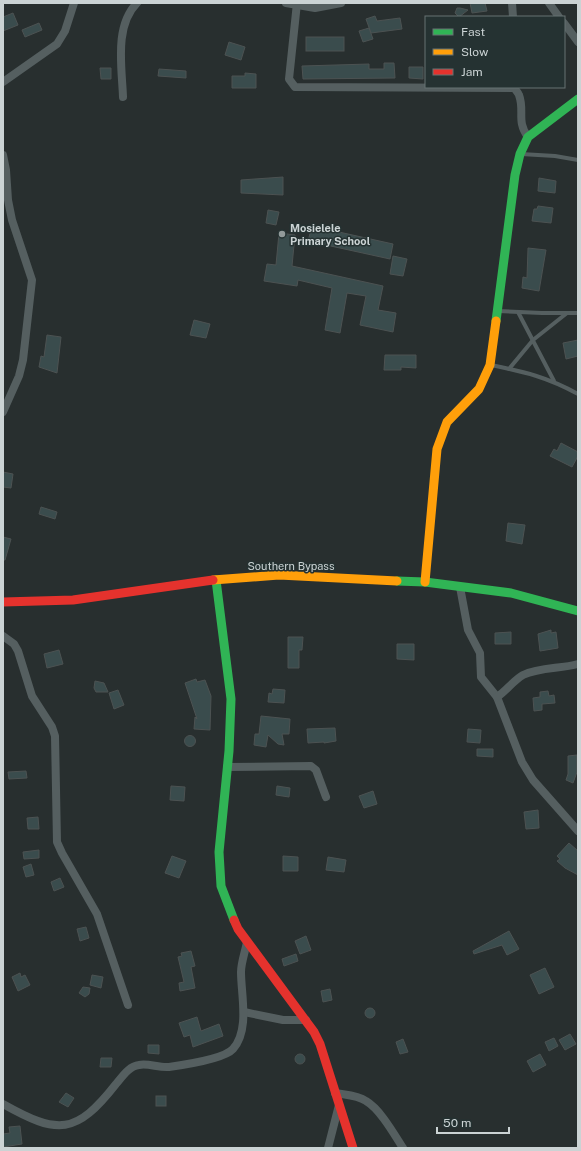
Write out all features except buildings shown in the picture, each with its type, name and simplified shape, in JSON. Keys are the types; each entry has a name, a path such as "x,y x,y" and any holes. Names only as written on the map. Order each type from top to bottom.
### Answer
{"street":[{"path":"3,82 57,44 62,38 74,3"},
{"path":"123,97 123,32 128,16 137,3"},
{"path":"286,3 315,8 341,3"},
{"path":"512,3 513,16"},
{"path":"549,3 558,16"},
{"path":"297,4 289,79 295,87 425,88"},
{"path":"565,24 578,42"},
{"path":"514,88 519,93 521,102 522,129 528,137"},
{"path":"425,582 439,443 447,422 479,389 490,365 515,174 520,154 528,137 578,99"},
{"path":"3,156 6,170 5,201 16,238 32,280 23,360 19,376 3,412"},
{"name":"Southern Bypass","path":"3,602 73,600 106,597 216,580 279,575 425,582 511,593 578,611"},
{"path":"216,580 231,699 228,767 219,852 220,886 232,917 247,942 306,1020 320,1044 353,1148"},
{"path":"460,587 468,630 480,652 481,677 497,697 522,762 533,780 578,831"},
{"path":"3,636 14,644 32,696 52,727 56,736 57,842 97,914 128,1005"},
{"path":"497,697 507,691 521,676 530,672 578,664"},
{"path":"228,767 311,766 316,770 326,797"},
{"path":"3,1104 25,1116 52,1126 66,1125 78,1121 104,1099 131,1068 139,1064 168,1067 221,1056 232,1050 239,1040 244,1012 241,970 247,942"},
{"path":"244,1012 283,1020 306,1020"},
{"path":"335,1093 354,1096 366,1100 373,1106 403,1148"},
{"path":"328,1148 339,1104"}],"lane":[{"path":"520,154 555,156 578,160"},
{"path":"498,311 578,313"},
{"path":"518,312 554,381"},
{"path":"509,369 533,340 567,313"},
{"path":"490,365 554,381 578,394"}],"traffic: fast":[{"path":"496,321 515,175 520,154 528,137 578,99"},
{"path":"216,580 231,699 229,751 219,852 221,886 234,920"},
{"path":"397,581 425,582 511,593 578,611"}],"traffic: slow":[{"path":"425,582 437,449 447,422 479,389 490,365 496,321"},
{"path":"213,580 279,575 397,581"}],"traffic: jam":[{"path":"3,602 73,600 213,580"},
{"path":"234,920 238,929 314,1032 320,1044 353,1148"}],"place":[{"name":"Mosielele Primary School","path":"282,234"}]}
